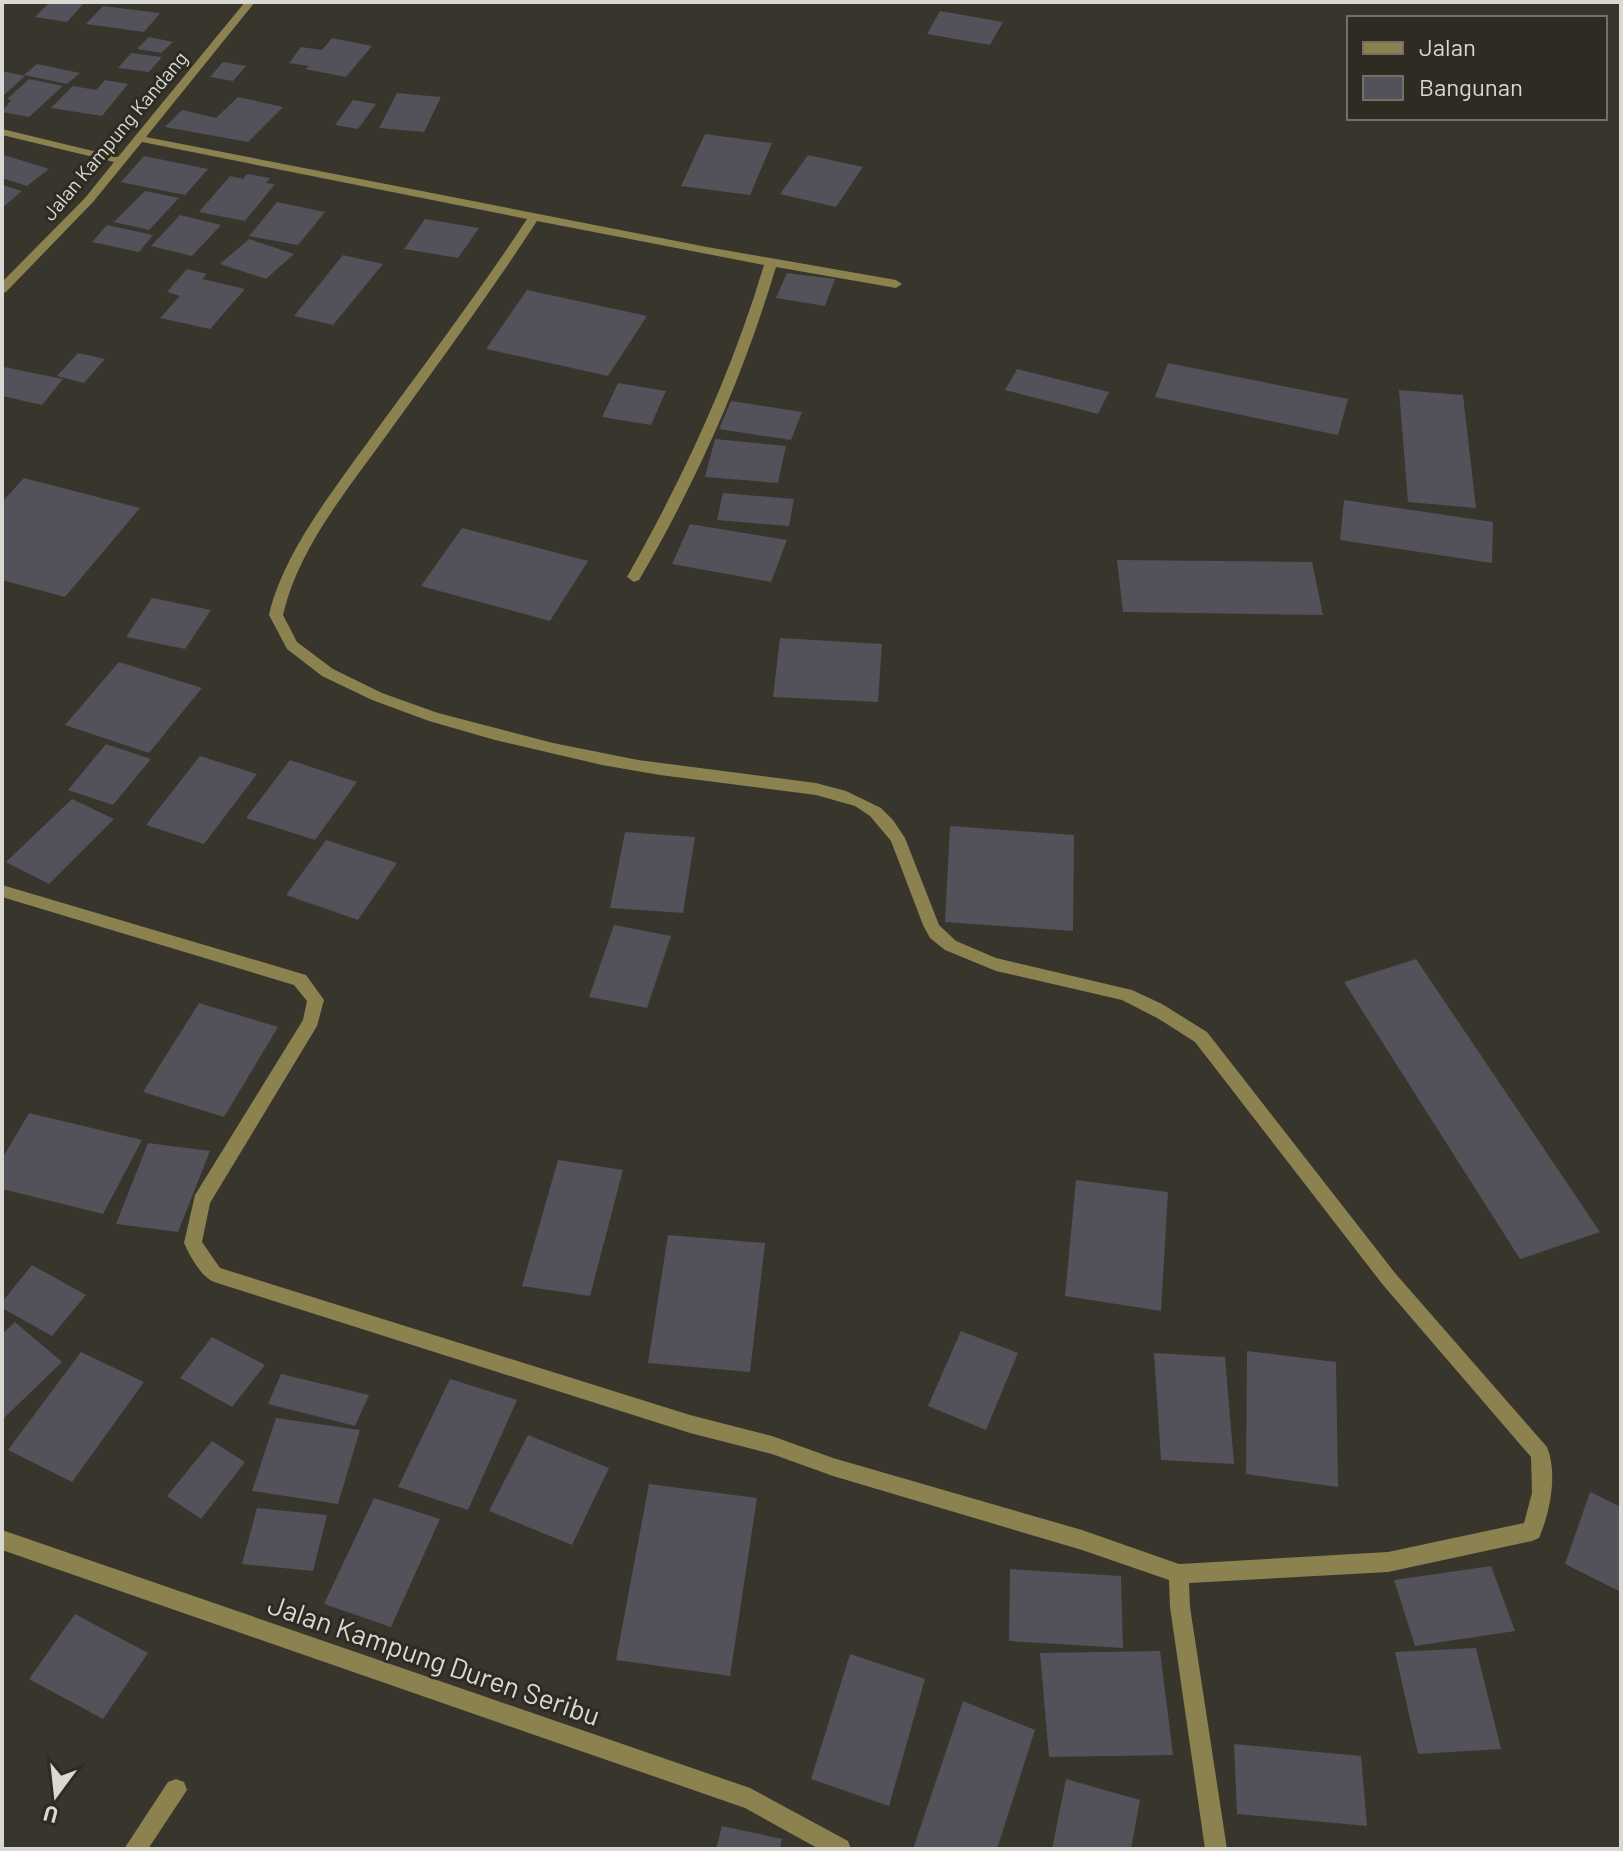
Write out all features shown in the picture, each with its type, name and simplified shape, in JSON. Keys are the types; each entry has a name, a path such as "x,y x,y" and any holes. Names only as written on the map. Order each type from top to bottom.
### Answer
{"street":[{"name":"Jalan Kampung Kandang","path":"2,289 122,161 250,2"},
{"path":"2,132 122,161"},
{"path":"141,139 349,177 533,218 896,284"},
{"path":"2,891 300,980 316,1000 311,1021 201,1201 193,1243 214,1274 690,1424 772,1445 833,1467 1082,1540 1179,1574 1388,1562 1532,1531 1542,1493 1540,1454 1389,1279 1201,1037 1162,1011 1123,994 992,964 959,951 935,933 904,849 884,816 856,798 818,789 641,766 453,724 345,682 305,658 285,637 275,614 280,589 310,537 486,291 533,218"},
{"path":"634,577 668,517 712,426 740,359 771,263"},
{"name":"Jalan Kampung Duren Seribu","path":"2,1540 750,1799 840,1849"},
{"path":"1179,1574 1180,1607 1216,1849"},
{"path":"135,1849 176,1790"}],"building":[{"path":"50,2 85,2 67,22 35,17"},
{"path":"103,6 160,13 144,32 86,24"},
{"path":"940,11 1003,22 990,45 927,34"},
{"path":"149,37 173,42 161,53 137,49"},
{"path":"332,38 372,46 346,77 289,63 301,47 322,50"},
{"path":"131,53 162,57 149,72 118,68"},
{"path":"223,62 246,66 233,81 210,77"},
{"path":"37,64 80,73 67,84 24,75"},
{"path":"2,71 25,76 2,97"},
{"path":"29,79 63,86 29,117 2,112 11,100 7,99"},
{"path":"105,80 128,84 102,116 51,108 73,86 96,90"},
{"path":"397,93 441,97 424,132 379,128"},
{"path":"238,97 283,107 248,142 165,127 182,110 216,118"},
{"path":"353,100 376,104 358,129 335,125"},
{"path":"705,134 772,143 750,195 681,186"},
{"path":"4,155 49,169 27,186 2,178"},
{"path":"808,155 863,167 836,207 780,194"},
{"path":"144,156 208,169 185,195 121,182"},
{"path":"247,174 270,178 266,183 275,184 245,221 199,212 230,176 243,179"},
{"path":"2,185 22,191 2,208"},
{"path":"145,191 179,198 149,230 114,222"},
{"path":"277,202 325,212 298,245 249,236"},
{"path":"180,215 221,225 192,256 151,246"},
{"path":"425,219 479,228 458,258 404,249"},
{"path":"107,225 153,235 139,252 92,242"},
{"path":"249,239 294,254 266,279 220,264"},
{"path":"343,255 383,264 333,325 294,316"},
{"path":"187,269 207,274 202,279 245,289 210,329 160,318 180,296 167,292"},
{"path":"787,273 835,279 825,306 776,298"},
{"path":"527,290 647,316 608,376 486,349"},
{"path":"78,353 105,359 84,383 57,376"},
{"path":"1168,363 1348,399 1338,435 1155,397"},
{"path":"4,367 63,379 42,405 2,396"},
{"path":"1017,369 1109,392 1098,414 1005,390"},
{"path":"618,383 666,391 651,425 602,417"},
{"path":"1399,390 1463,395 1476,508 1408,502"},
{"path":"731,401 802,412 791,440 719,429"},
{"path":"715,439 786,446 778,483 705,477"},
{"path":"24,478 140,508 65,597 2,580 2,502"},
{"path":"723,493 794,499 789,526 717,520"},
{"path":"1344,500 1493,522 1492,563 1340,540"},
{"path":"690,524 787,540 771,582 672,564"},
{"path":"462,528 588,561 550,621 421,586"},
{"path":"1117,560 1312,562 1323,615 1123,612"},
{"path":"152,598 211,610 185,649 126,637"},
{"path":"780,638 882,644 878,702 773,697"},
{"path":"119,662 202,688 149,753 65,725"},
{"path":"106,744 151,759 113,805 68,790"},
{"path":"200,756 257,774 204,844 146,825"},
{"path":"290,760 357,782 315,840 246,818"},
{"path":"72,799 114,819 49,884 6,862"},
{"path":"950,826 1074,835 1073,931 945,922"},
{"path":"625,832 695,837 683,913 610,908"},
{"path":"326,840 397,863 358,920 286,895"},
{"path":"614,925 671,936 647,1008 589,997"},
{"path":"1416,959 1600,1232 1520,1259 1344,982"},
{"path":"199,1003 278,1027 224,1117 143,1092"},
{"path":"29,1113 142,1140 103,1214 2,1189 2,1159"},
{"path":"148,1143 210,1151 178,1232 116,1224"},
{"path":"558,1160 623,1170 590,1296 522,1286"},
{"path":"1076,1180 1168,1192 1161,1311 1065,1296"},
{"path":"668,1235 765,1243 750,1372 648,1363"},
{"path":"32,1265 86,1295 52,1336 2,1308 2,1302"},
{"path":"15,1322 62,1362 2,1420 2,1334"},
{"path":"961,1331 1018,1353 986,1430 928,1406"},
{"path":"212,1337 265,1365 232,1407 180,1378"},
{"path":"1247,1351 1336,1362 1338,1487 1246,1474"},
{"path":"81,1352 144,1382 72,1482 8,1450"},
{"path":"1154,1353 1225,1357 1234,1464 1161,1460"},
{"path":"281,1374 369,1395 355,1426 268,1404"},
{"path":"450,1379 517,1400 468,1510 398,1487"},
{"path":"276,1418 360,1430 338,1504 252,1491"},
{"path":"528,1435 609,1468 572,1545 489,1511"},
{"path":"212,1441 245,1462 201,1519 167,1496"},
{"path":"649,1484 757,1498 730,1676 616,1660"},
{"path":"1590,1492 1621,1507 1621,1592 1565,1564"},
{"path":"374,1498 440,1519 391,1627 324,1604"},
{"path":"257,1508 327,1515 313,1571 242,1564"},
{"path":"1491,1566 1515,1631 1415,1646 1394,1580"},
{"path":"1010,1569 1121,1576 1123,1648 1009,1641"},
{"path":"75,1614 148,1653 103,1719 29,1679"},
{"path":"1476,1648 1501,1749 1418,1754 1395,1652"},
{"path":"1160,1651 1173,1755 1049,1757 1040,1653"},
{"path":"850,1654 925,1679 889,1806 811,1779"},
{"path":"963,1701 1035,1730 997,1849 913,1849"},
{"path":"1234,1744 1361,1756 1367,1826 1237,1814"},
{"path":"1066,1779 1140,1800 1131,1849 1052,1849"},
{"path":"722,1826 782,1839 780,1849 716,1849"}]}
